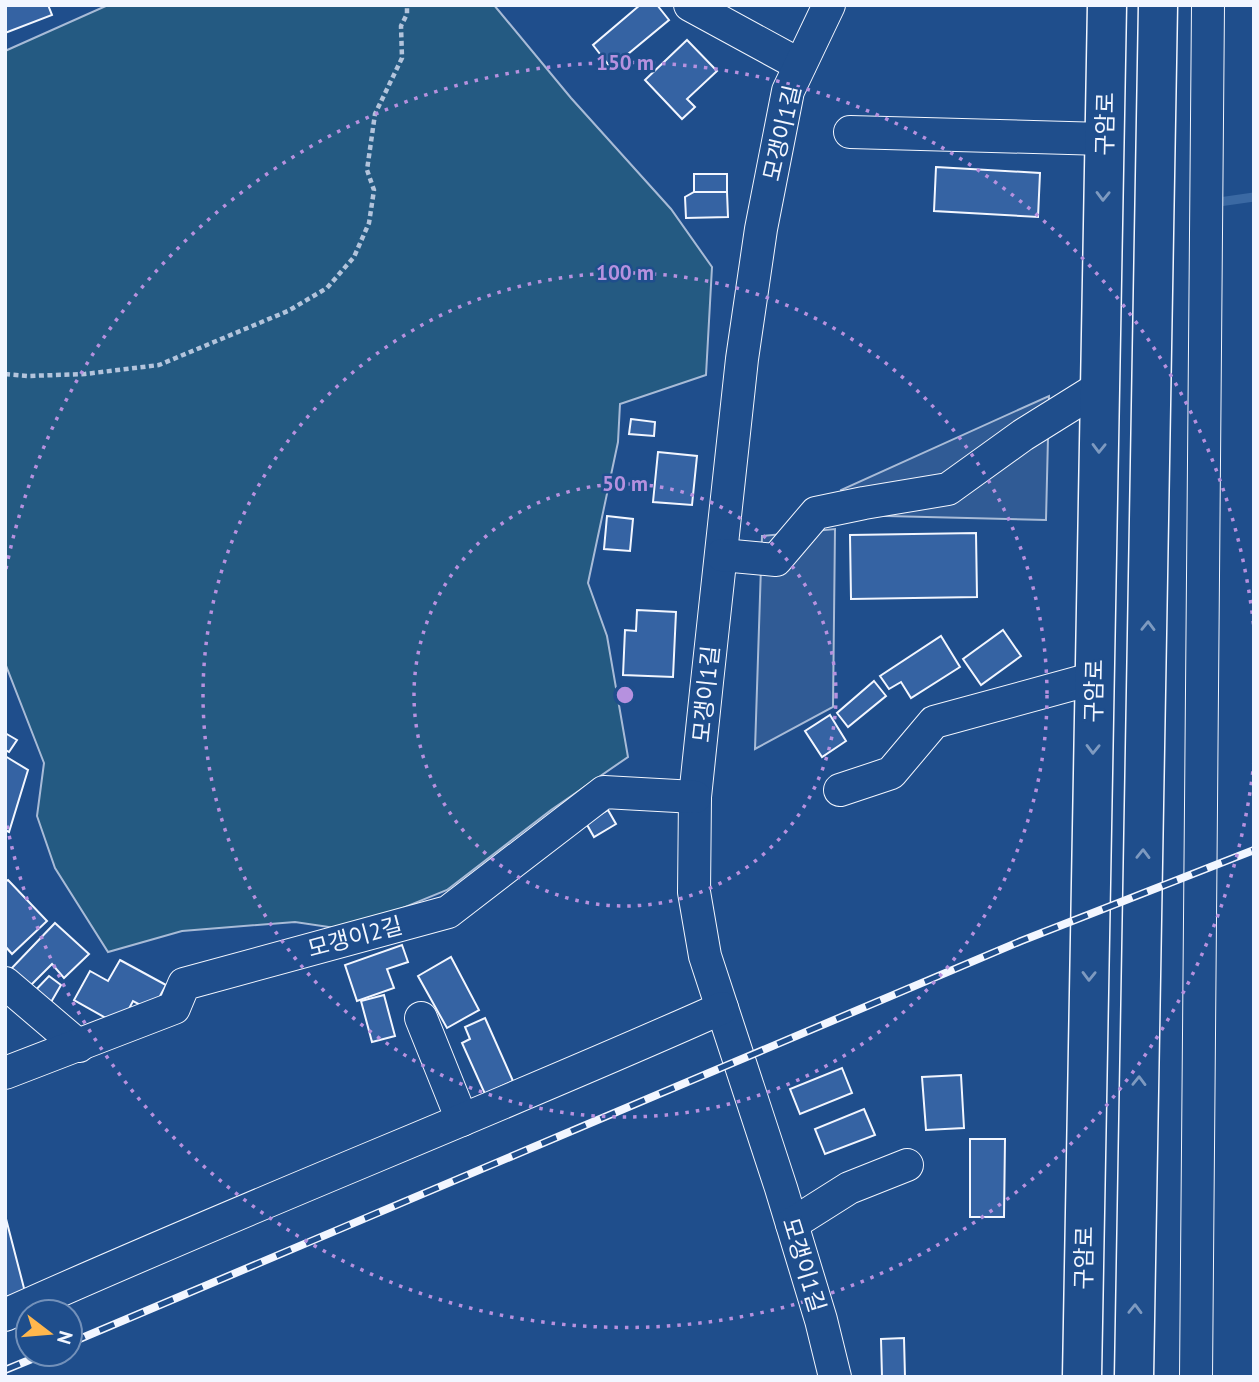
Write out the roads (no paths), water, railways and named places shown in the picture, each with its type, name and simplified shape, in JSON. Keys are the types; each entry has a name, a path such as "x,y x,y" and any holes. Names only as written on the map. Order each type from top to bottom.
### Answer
{"main road":[{"name":"구암로","path":"1082,1377 1107,5"},
{"path":"1134,1377 1158,5"}],"street":[{"path":"690,5 800,65"},
{"name":"모갱이1길","path":"829,5 788,91 761,229 742,359 695,797 694,892 705,956 792,1224 835,1377"},
{"path":"1196,1377 1208,5"},
{"path":"850,132 1104,139"},
{"path":"722,555 776,560 816,513 948,489 1023,435 1100,387"},
{"path":"840,790 891,773 934,722 1095,678"},
{"name":"모갱이2길","path":"5,1073 174,1008 184,984 448,912 604,792 695,797"},
{"path":"5,983 79,1046"},
{"path":"5,1315 116,1265 569,1076 722,1007"},
{"path":"422,1018 462,1120"},
{"path":"792,1224 849,1188 907,1165"}],"waterway":[{"path":"1219,202 1254,197"}],"railway":[{"path":"84,1337 1021,941 1254,850"},
{"path":"5,1370 14,1366"}]}
